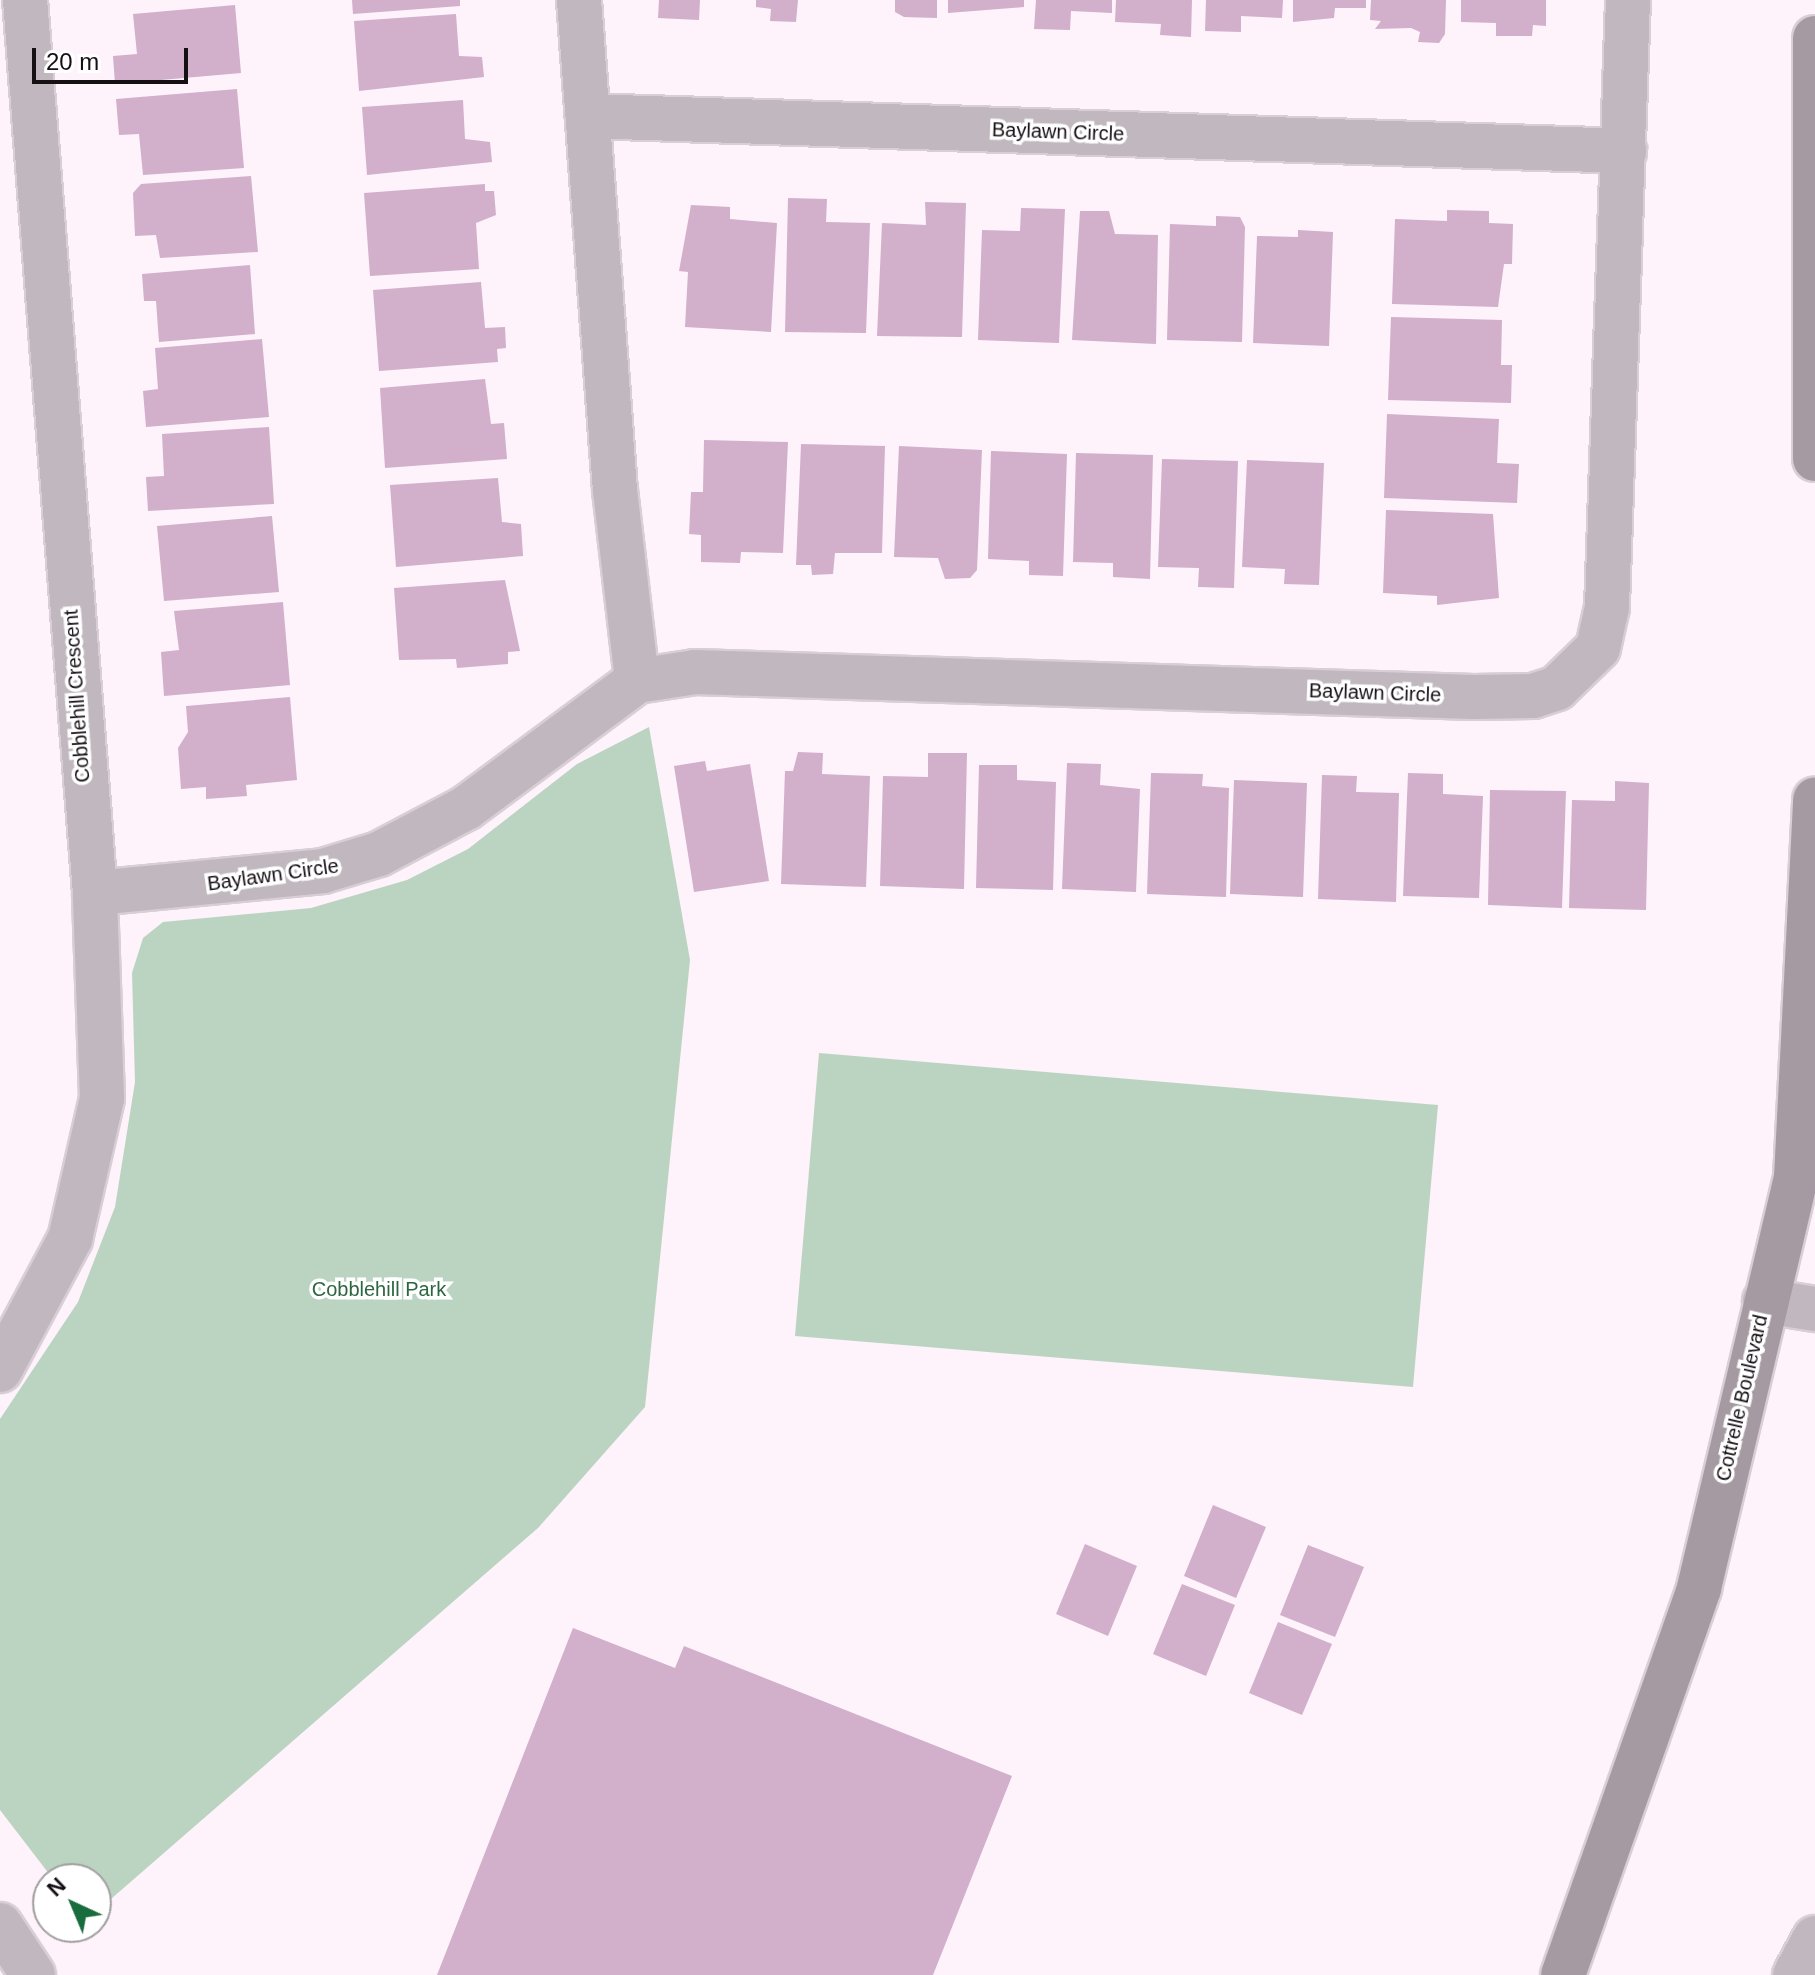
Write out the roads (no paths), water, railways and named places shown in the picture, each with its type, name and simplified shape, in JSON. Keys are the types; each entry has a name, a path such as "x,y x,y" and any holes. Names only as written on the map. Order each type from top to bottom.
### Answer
{"main road":[{"path":"1815,38 1815,459"},
{"name":"Cottrelle Boulevard","path":"1563,1975 1680,1655 1796,1178 1815,799"}],"street":[{"name":"Cobblehill Crescent","path":"0,1370 48,1293 90,1174 102,1098 95,893 25,0"},
{"path":"579,0 637,681"},
{"name":"Baylawn Circle","path":"95,893 323,871 379,854 466,808 637,681 777,671 1474,697 1533,696 1557,688 1589,663 1605,617 1628,0"},
{"name":"Baylawn Circle","path":"588,116 1624,151"},
{"path":"1765,1301 1815,1309"},
{"path":"0,1925 33,1975"},
{"path":"1795,1975 1815,1938"}],"park label":[{"name":"Cobblehill Park","path":"379,1289"}]}
